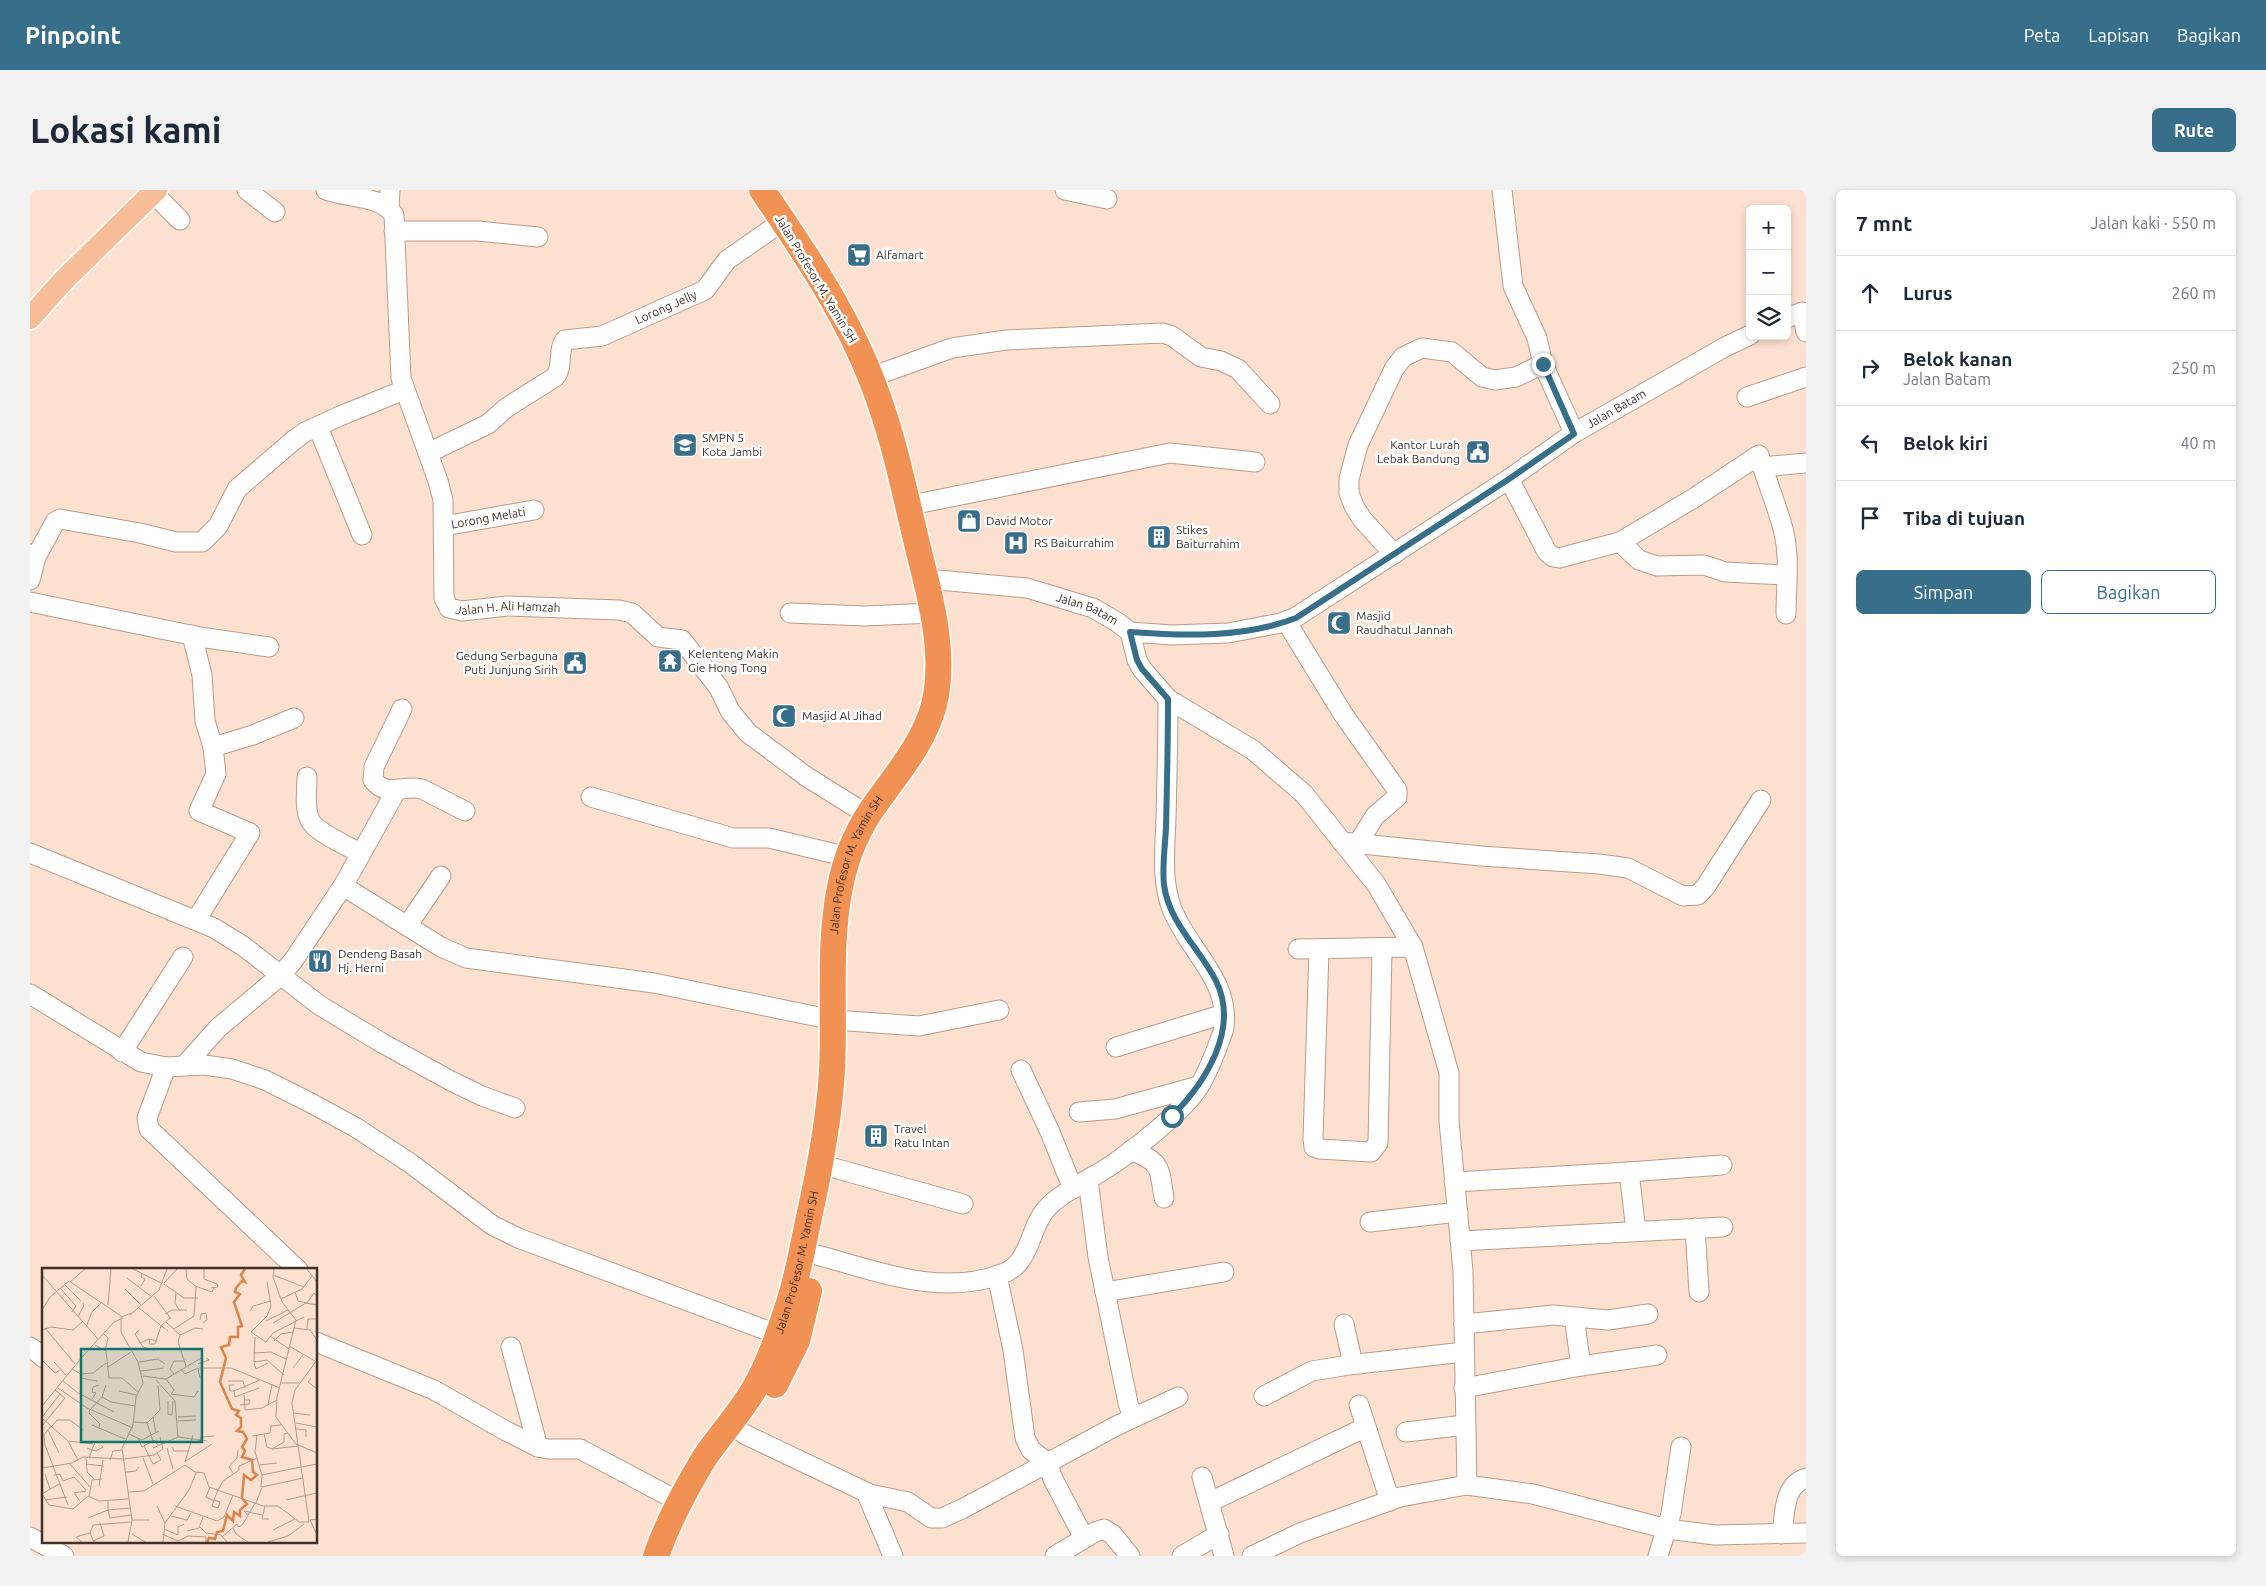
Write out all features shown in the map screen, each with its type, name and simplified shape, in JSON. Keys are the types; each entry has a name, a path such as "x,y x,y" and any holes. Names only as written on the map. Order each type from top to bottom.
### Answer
{"highway":[{"name":"Jalan Profesor M. Yamin SH","path":"656,1556 680,1502 706,1457 752,1392 768,1363 788,1338 790,1298 826,1130 851,915 864,860 885,818 930,752 944,718 949,692 948,637 939,580 904,429 885,372 837,309 762,190"},
{"name":"Jalan Profesor M. Yamin SH","path":"672,1556 692,1510 771,1393 817,1255 842,1126 848,1074 840,1021 835,914 848,856 868,815 914,749 926,726 934,704 937,676 932,613 926,582 868,350 851,302 778,190"}],"main road":[{"path":"30,303 105,222 149,191"},
{"path":"30,318 63,280 149,191"}],"street":[{"path":"247,190 275,212"},
{"name":"Jalan H. Ali Hamzah","path":"326,190 377,203 390,199 394,214 401,378 443,500 444,598 449,608 462,611 516,606 619,610 632,613 658,637 682,640 719,688 730,711 748,733 807,777 868,815"},
{"path":"1065,190 1107,199"},
{"path":"1502,190 1513,286 1537,338 1543,364 1574,434"},
{"path":"149,191 180,220"},
{"name":"Lorong Jelly","path":"428,453 488,424 506,408 555,377 559,370 563,342 565,340 602,336 705,290 727,260 783,221"},
{"path":"394,231 478,231 538,237"},
{"path":"1795,315 1806,332"},
{"path":"885,372 952,348 1006,340 1163,333 1172,336 1201,357 1221,361 1238,368 1270,404"},
{"name":"Jalan Batam","path":"939,580 1027,588 1093,608 1130,632 1172,635 1228,633 1286,622 1296,618 1509,479 1574,434 1725,347 1746,337"},
{"path":"1394,554 1362,519 1354,506 1349,493 1349,479 1358,445 1394,369 1403,357 1422,348 1452,352 1482,377 1495,380 1516,377 1543,364"},
{"path":"1747,396 1806,378"},
{"path":"30,580 33,556 55,522 60,519 140,533 176,542 202,542 218,526 236,489 294,440 318,426 404,390"},
{"path":"318,426 362,535"},
{"path":"921,503 1170,453 1255,462"},
{"path":"1509,479 1547,552 1553,557 1559,558 1620,542 1694,498 1759,455 1784,532 1786,614"},
{"path":"1762,467 1806,463"},
{"name":"Lorong Melati","path":"444,526 534,510"},
{"path":"1620,542 1639,560 1657,566 1701,565 1725,572 1786,575"},
{"path":"30,602 192,635 269,647"},
{"path":"790,613 865,616 932,613"},
{"path":"1286,622 1343,714 1397,790 1397,797 1375,816 1350,843"},
{"path":"1130,632 1137,660 1142,669 1168,699 1253,750 1304,794 1350,843 1413,948 1448,1074 1454,1182 1463,1271 1467,1485"},
{"path":"192,635 202,676 205,721 213,747 216,774 199,811 250,833 196,920"},
{"path":"817,1255 906,1279 930,1283 959,1284 997,1275 1012,1269 1020,1262 1027,1251 1038,1219 1056,1199 1131,1150 1172,1116 1199,1086 1222,1035 1223,999 1216,981 1182,930 1164,886 1168,699"},
{"path":"402,709 372,772 373,780 379,786 396,791 418,788 465,811"},
{"path":"213,747 294,718"},
{"path":"307,777 309,820 317,829 360,853"},
{"path":"296,1268 149,1129 147,1118 175,1067 280,976 293,961 343,886 396,791"},
{"path":"591,796 733,838 769,838 848,856"},
{"path":"1350,843 1628,868 1683,896 1693,896 1698,895 1706,886 1761,800"},
{"path":"30,853 196,920 243,946 318,1005 382,1043 451,1081 482,1096 515,1108"},
{"path":"407,926 441,876"},
{"path":"343,886 448,950 466,958 654,984 840,1021 919,1026 999,1010"},
{"path":"1298,950 1413,948"},
{"path":"1320,950 1314,1147 1371,1152 1378,1143 1382,950"},
{"path":"122,1052 183,957"},
{"path":"30,994 141,1062 175,1067 218,1067 265,1080 355,1127 410,1164 492,1225 518,1238 788,1338"},
{"path":"1116,1047 1224,1014"},
{"path":"1021,1070 1050,1132 1080,1185 1098,1258 1128,1403 1126,1421"},
{"path":"1079,1112 1115,1109 1199,1086"},
{"path":"1131,1150 1156,1163 1160,1169 1164,1198"},
{"path":"1454,1182 1722,1165"},
{"path":"834,1168 963,1204"},
{"path":"1629,1172 1636,1231"},
{"path":"1370,1222 1458,1212"},
{"path":"1461,1241 1723,1227"},
{"path":"1695,1228 1699,1292"},
{"path":"1105,1292 1224,1272"},
{"path":"997,1275 1013,1350 1025,1438 1031,1450 1047,1462 1053,1479 1084,1538"},
{"path":"1464,1324 1553,1315 1608,1320 1648,1314"},
{"path":"1574,1317 1580,1366"},
{"path":"1344,1324 1354,1364"},
{"path":"318,1343 434,1390 538,1447 548,1449 580,1449 680,1502"},
{"path":"30,1347 42,1356"},
{"path":"511,1347 538,1447"},
{"path":"1264,1396 1312,1371 1354,1364 1464,1352"},
{"path":"1464,1388 1580,1366 1657,1355"},
{"path":"744,1434 866,1492 908,1502 931,1518 942,1518 1126,1421 1178,1397"},
{"path":"1359,1405 1390,1501"},
{"path":"1406,1432 1465,1425"},
{"path":"1210,1502 1366,1426"},
{"path":"1658,1556 1667,1530 1681,1447"},
{"path":"1202,1477 1224,1556"},
{"path":"1782,1534 1788,1491 1796,1481 1806,1478"},
{"path":"1252,1556 1300,1533 1400,1497 1467,1485 1533,1494 1667,1530 1715,1535 1806,1533"},
{"path":"866,1492 893,1556"},
{"path":"1054,1556 1100,1529 1108,1530 1130,1556"},
{"path":"1182,1556 1218,1534"},
{"path":"30,1537 42,1544"},
{"path":"43,1544 64,1556"}],"place":[{"name":"Alfamart","path":"859,255"},
{"name":"SMPN 5 Kota Jambi","path":"685,445"},
{"name":"Kantor Lurah Lebak Bandung","path":"1478,452"},
{"name":"David Motor","path":"969,521"},
{"name":"Stikes Baiturrahim","path":"1159,537"},
{"name":"RS Baiturrahim","path":"1016,543"},
{"name":"Masjid Raudhatul Jannah","path":"1339,623"},
{"name":"Kelenteng Makin Gie Hong Tong","path":"670,661"},
{"name":"Gedung Serbaguna Puti Junjung Sirih","path":"575,663"},
{"name":"Masjid Al Jihad","path":"784,716"},
{"name":"Dendeng Basah Hj. Herni","path":"320,961"},
{"name":"Travel Ratu Intan","path":"876,1136"}],"route":[{"path":"1172,1116 1199,1086 1212,1061 1224,1028 1223,999 1216,981 1182,930 1172,910 1164,886 1168,699 1142,669 1137,660 1130,632 1172,635 1228,633 1281,623 1296,618 1509,479 1574,434 1543,364"}]}
